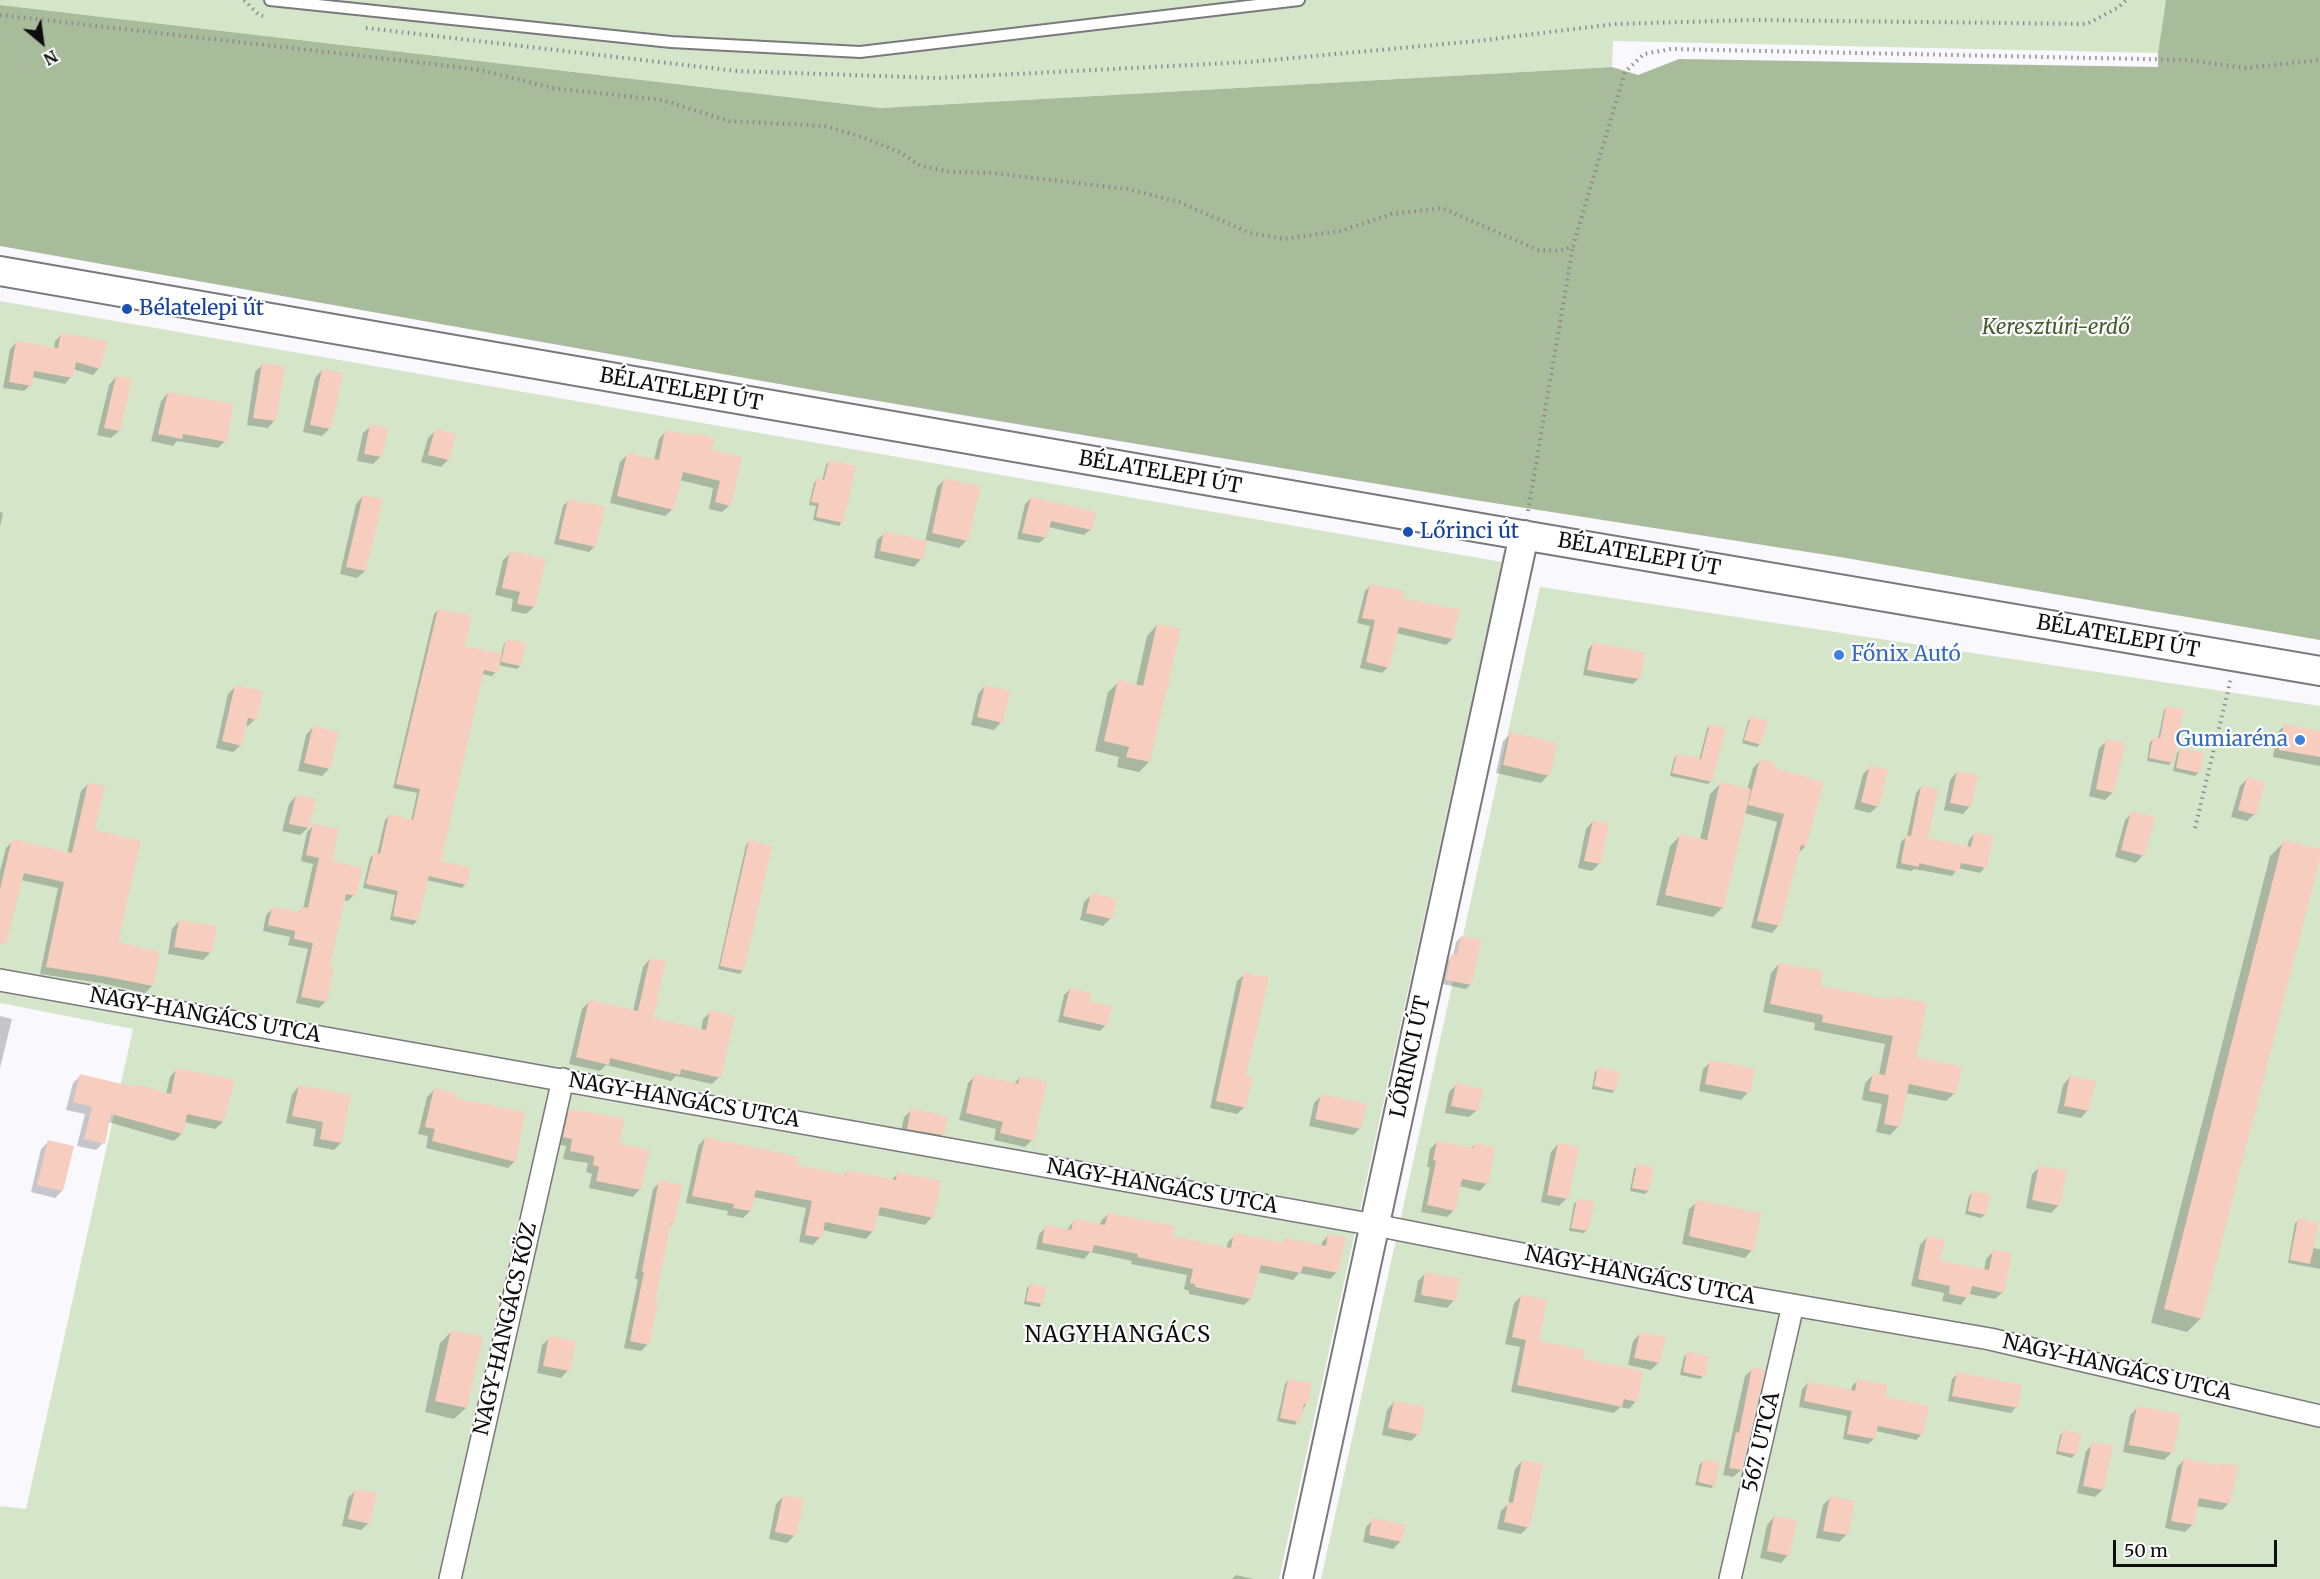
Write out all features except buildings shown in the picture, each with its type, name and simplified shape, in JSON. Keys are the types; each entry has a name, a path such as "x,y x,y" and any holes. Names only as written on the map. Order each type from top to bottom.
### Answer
{"main road":[{"name":"BÉLATELEPI ÚT","path":"0,271 2320,671"},
{"name":"LŐRINCI ÚT","path":"1299,1579 1524,535"}],"street":[{"name":"NAGY-HANGÁCS UTCA","path":"0,980 1375,1225 1695,1288 1990,1339 2320,1416"},
{"name":"NAGY-HANGÁCS KÖZ","path":"450,1579 563,1079"},
{"name":"567. UTCA","path":"1730,1579 1793,1305"}],"lane":[{"path":"270,0 671,42 860,52 1299,0"}],"path":[{"path":"244,0 259,15 270,16"},
{"path":"362,28 737,71 937,78 1249,62 1477,41 1615,24 1753,20 2087,24 2120,7 2126,0"},
{"path":"0,15 450,66 484,71 552,88 663,100 729,121 824,126 862,137 899,152 921,166 1128,189 1179,202 1250,232 1284,239 1340,231 1392,214 1442,208 1538,250 1560,251 1573,246"},
{"path":"1524,535 1573,246 1625,72 1644,54 1671,49 2188,60 2246,68 2320,60"},
{"path":"2195,828 2236,657"}],"green space":[{"path":"0,0 2166,0 2158,53 1613,41 1612,67 881,108 0,5"},
{"name":"Keresztúri-erdő","path":"2166,0 2320,0 2320,640 1840,557 1468,499 830,393 0,246 0,5 881,108 1612,67 1638,75 1679,59 2158,67"},
{"path":"0,301 1502,562 1279,1579 0,1579 0,1506 26,1509 133,1029 0,1003"},
{"path":"1540,587 2320,706 2320,1579 1321,1579"}],"place":[{"name":"Bélatelepi út","path":"127,309"},
{"name":"Lőrinci út","path":"1408,532"},
{"name":"Főnix Autó","path":"1839,655"},
{"name":"Gumiaréna","path":"2300,740"}],"district":[{"name":"NAGYHANGÁCS","path":"1118,1336"}]}
